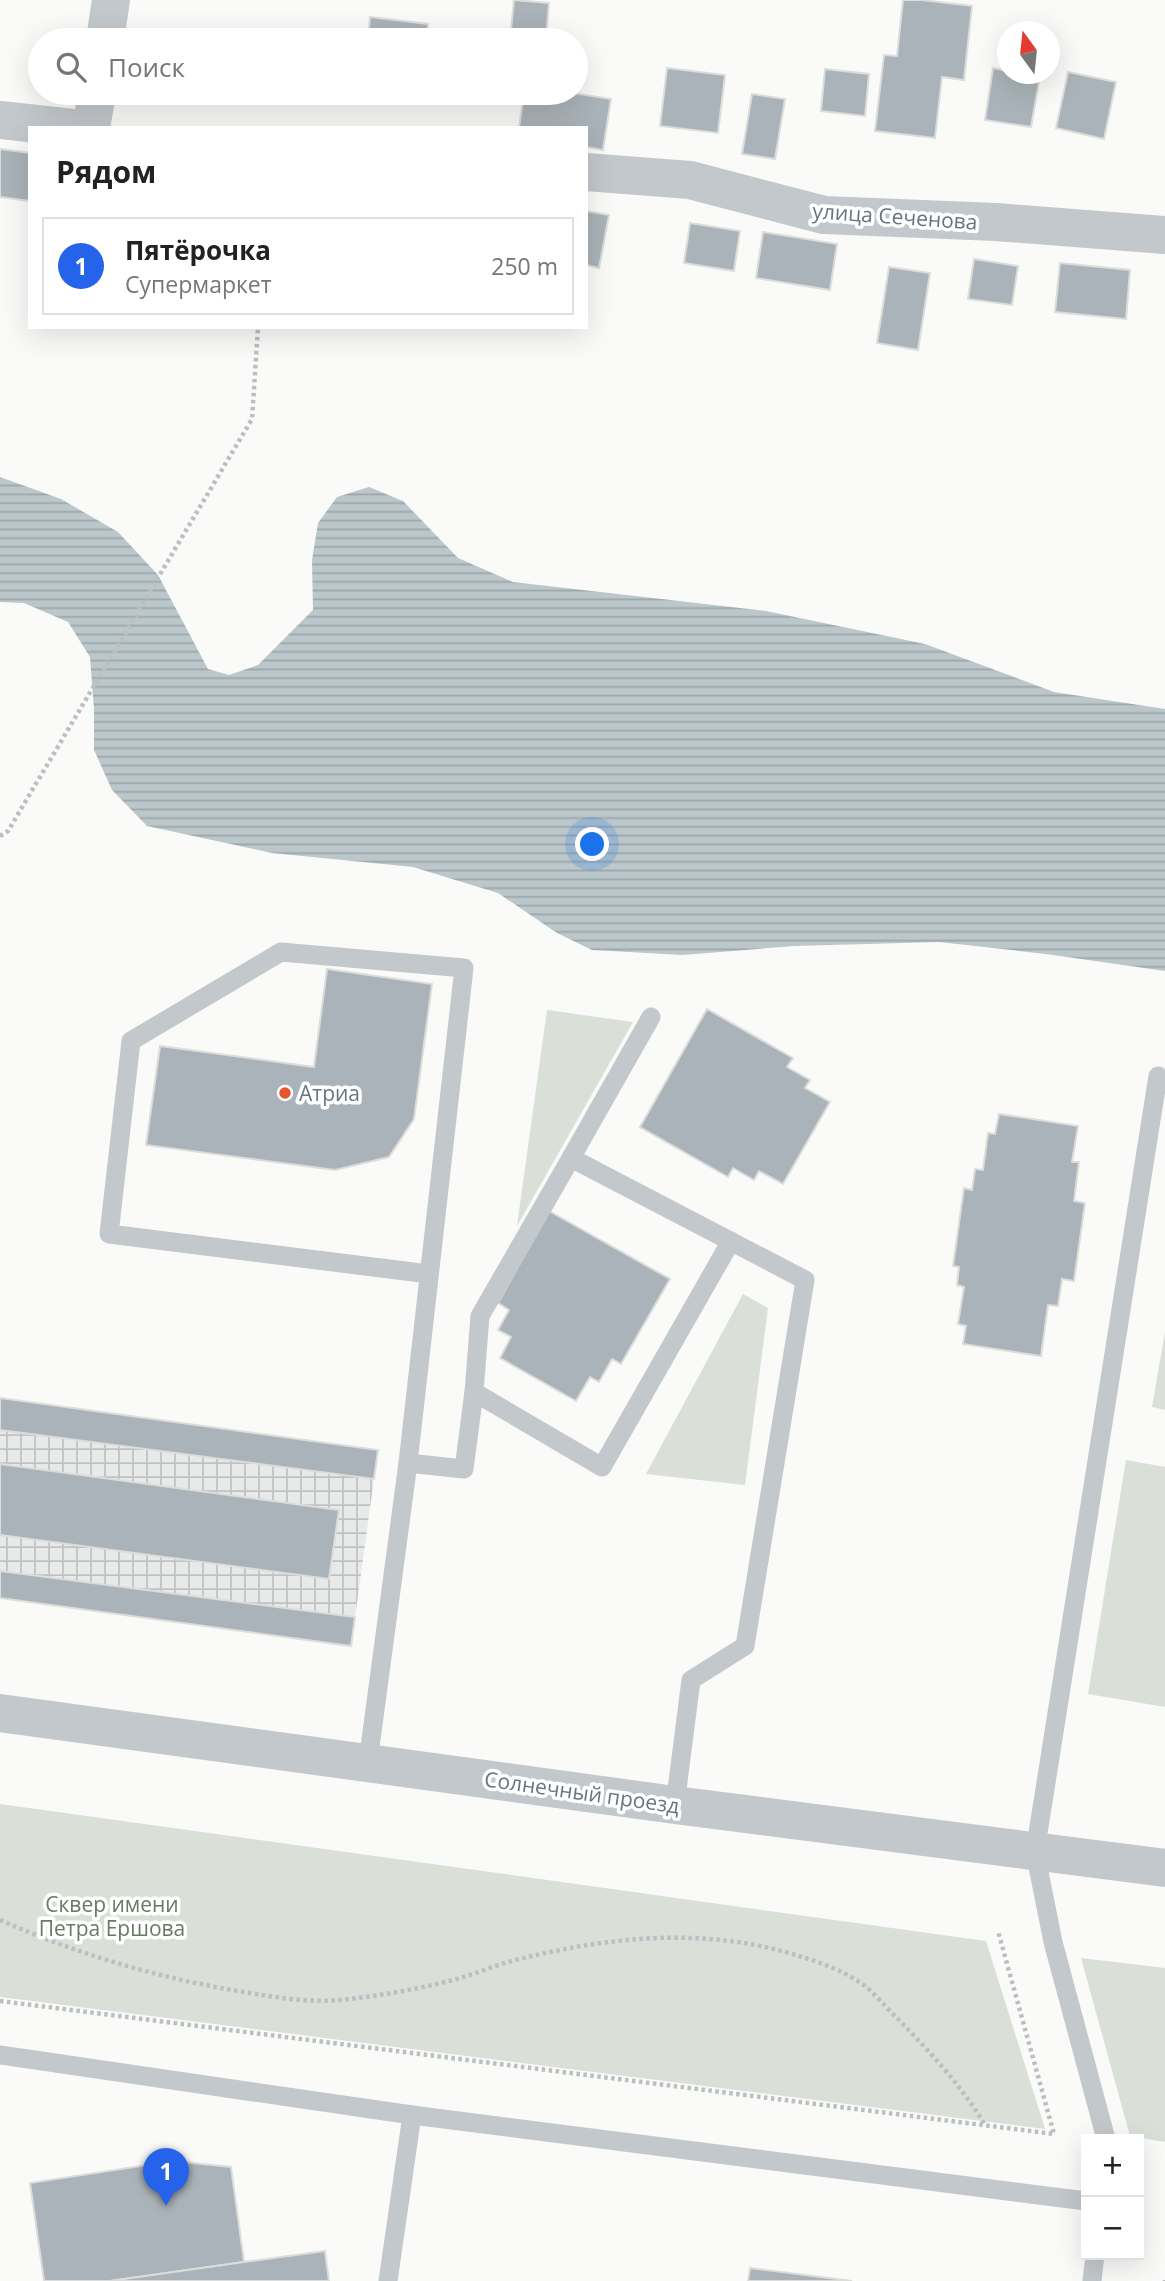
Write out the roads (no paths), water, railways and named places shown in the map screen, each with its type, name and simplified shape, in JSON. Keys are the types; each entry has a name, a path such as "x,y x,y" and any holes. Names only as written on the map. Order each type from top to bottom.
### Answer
{"street":[{"path":"107,28 111,0"},
{"path":"91,126 95,105"},
{"path":"0,120 54,126"},
{"name":"улица Сеченова","path":"588,172 690,180 824,215 996,222 1165,235"},
{"name":"Солнечный проезд","path":"0,1713 675,1805 1165,1868"}],"lane":[{"path":"368,1762 408,1463 464,968 281,952 131,1041 109,1234 429,1274"},
{"path":"408,1463 464,1469 480,1316 652,1017"},
{"path":"1105,2134 1053,1942 1034,1852 1157,1076"},
{"path":"571,1158 805,1280 745,1646 691,1680 675,1805"},
{"path":"474,1392 602,1467 730,1241"},
{"path":"0,2055 412,2115 1081,2200"},
{"path":"388,2281 412,2115"},
{"path":"1092,2281 1094,2260"}],"place":[{"name":"Атриа","path":"285,1093"},
{"name":"Пятёрочка","path":"166,2206"}],"park label":[{"name":"Сквер имени Петра Ершова","path":"112,1916"}]}
